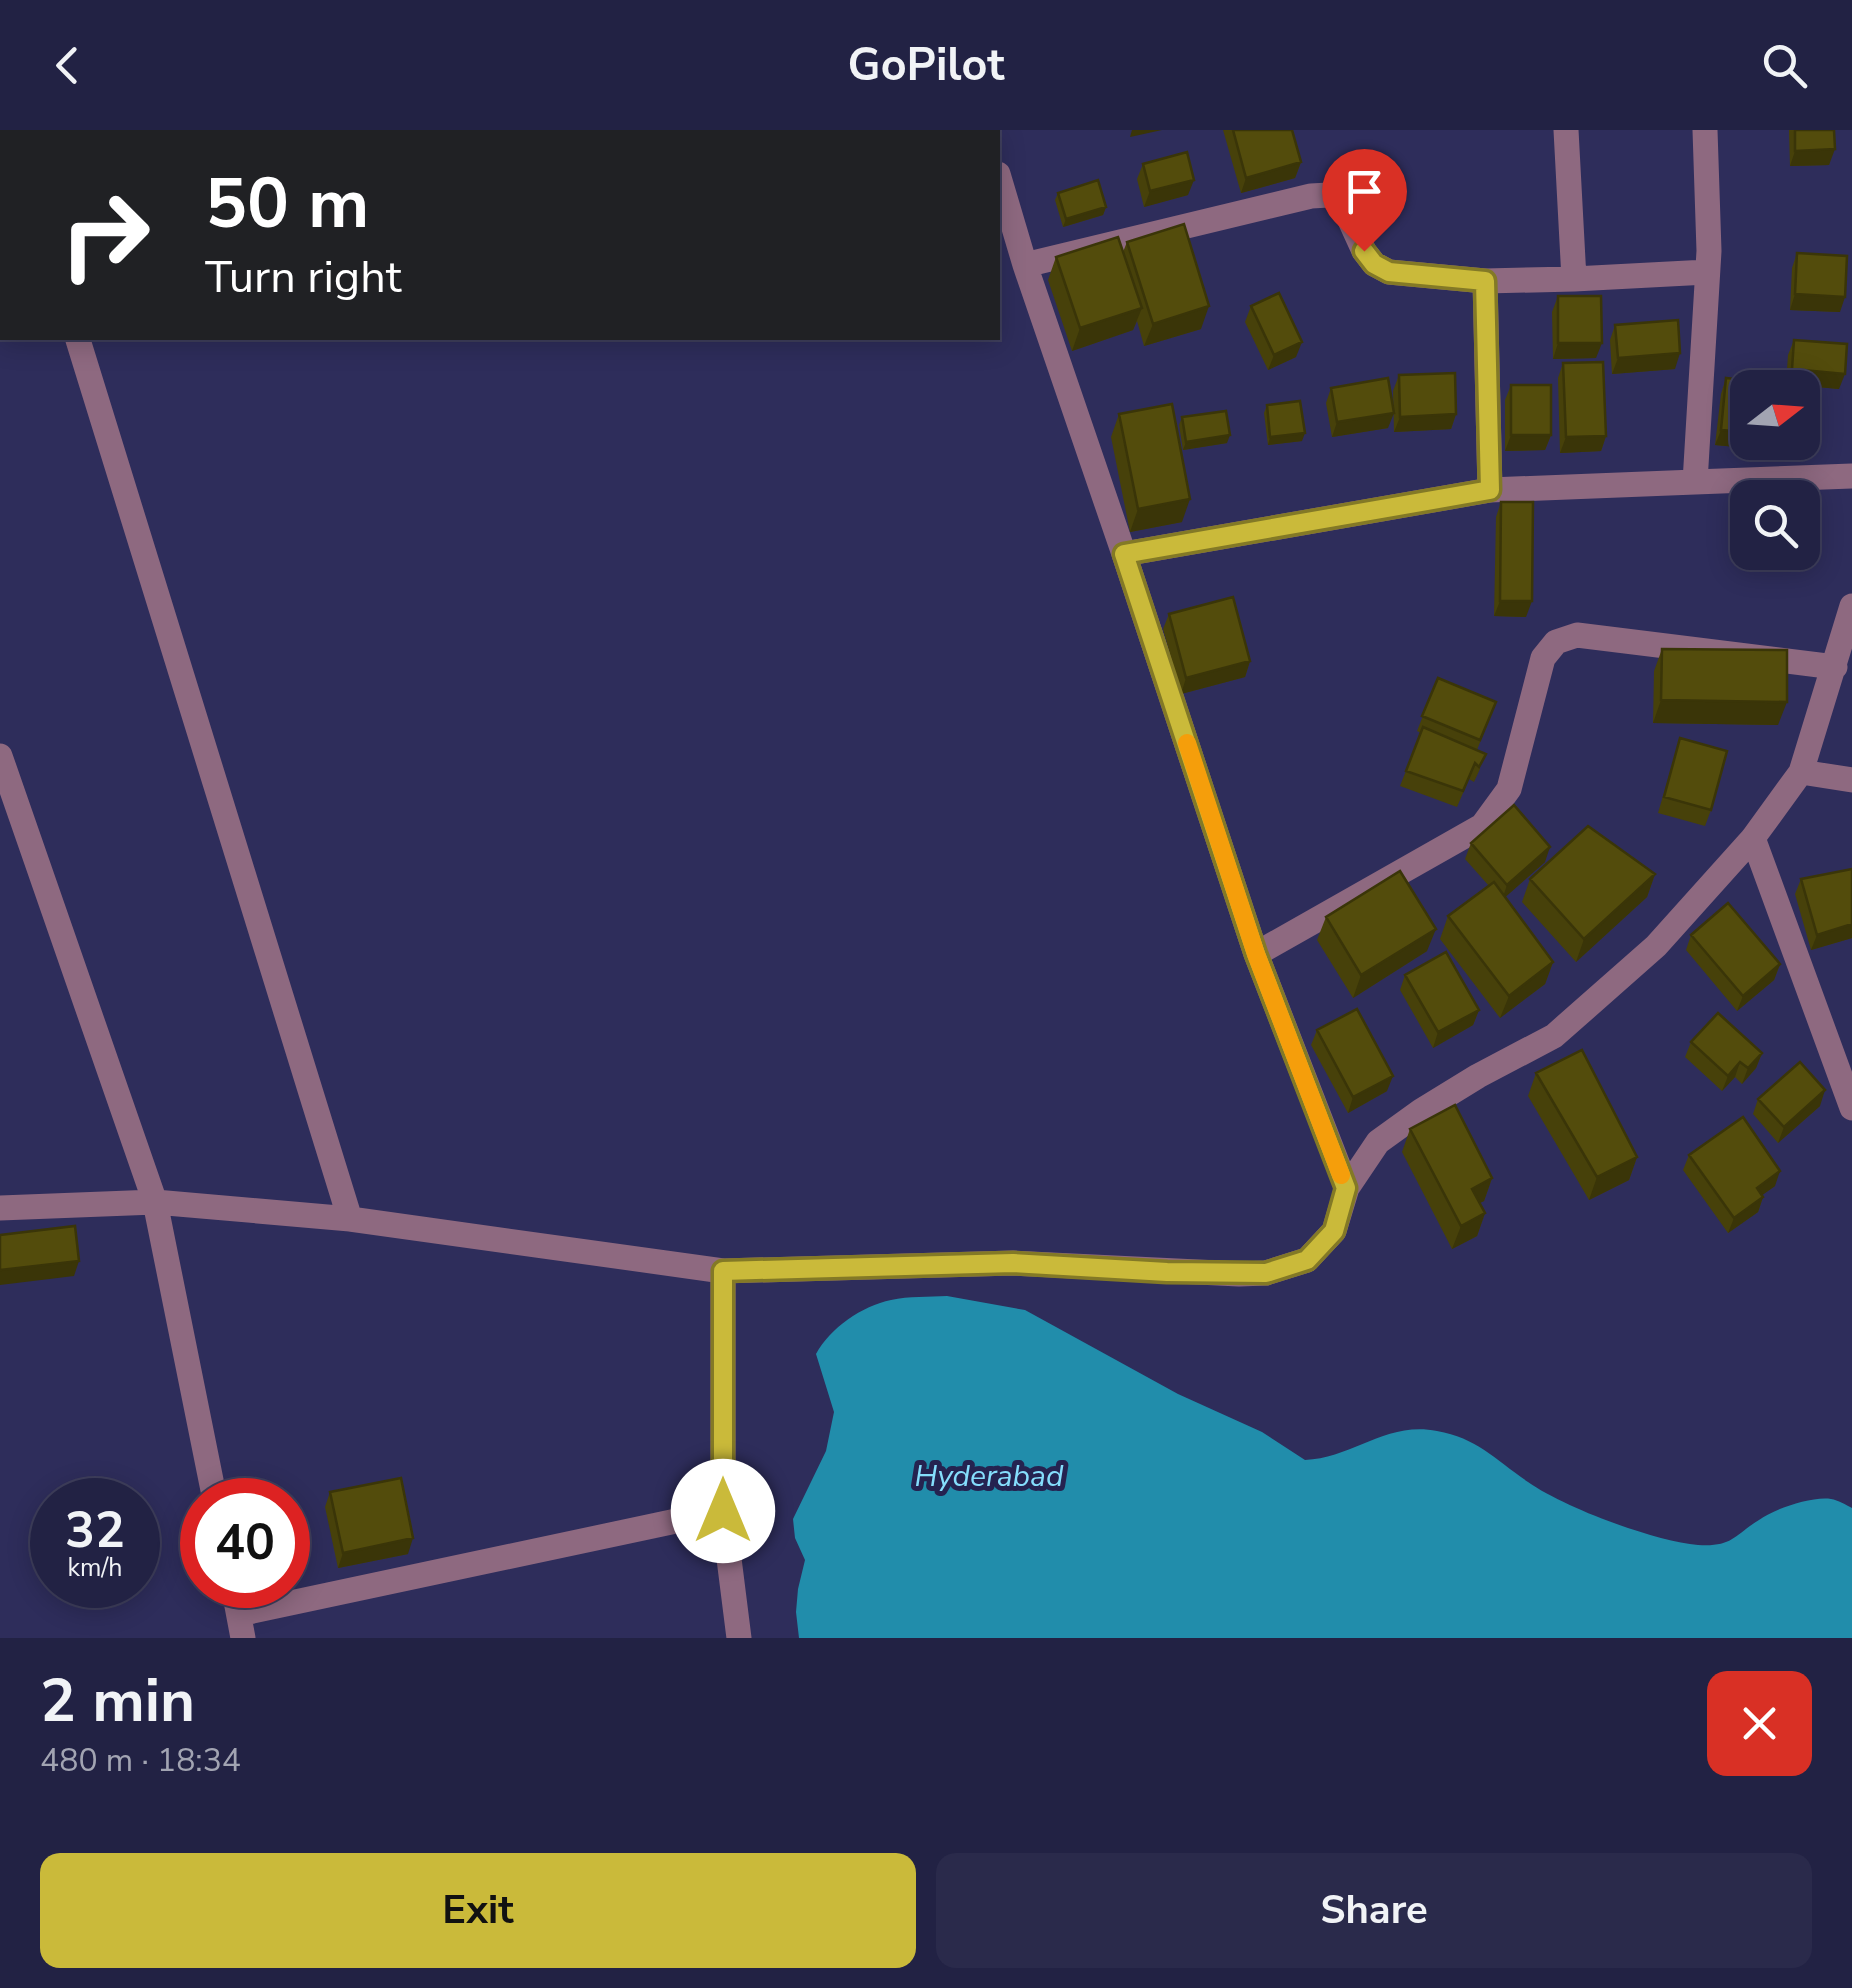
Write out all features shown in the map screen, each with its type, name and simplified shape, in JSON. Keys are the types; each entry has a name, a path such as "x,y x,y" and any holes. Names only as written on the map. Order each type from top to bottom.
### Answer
{"street":[{"path":"1566,130 1574,279"},
{"path":"1694,482 1709,252 1706,130"},
{"path":"1000,181 1025,266 1256,954 1346,1188"},
{"path":"1025,266 1311,196 1329,195 1342,205 1374,264 1389,272 1485,281 1707,272"},
{"path":"1485,281 1490,490"},
{"path":"78,340 350,1219"},
{"path":"1124,554 1490,490 1852,476"},
{"path":"2,1201 155,1202 350,1219 723,1271 1013,1263 1266,1273 1307,1260 1334,1231 1346,1188 1378,1142 1450,1094 1554,1036 1656,946 1753,838 1801,772 1852,606"},
{"path":"1256,954 1482,826 1509,789 1542,658 1556,642 1577,635 1835,667"},
{"path":"0,756 155,1202 211,1478"},
{"path":"1801,772 1852,780"},
{"path":"1753,838 1852,1108"},
{"path":"723,1271 723,1511 739,1638"},
{"path":"241,1626 723,1511"}],"water":[{"name":"Hyderabad","path":"947,1296 1025,1310 1178,1394 1262,1432 1305,1460 1339,1453 1402,1431 1419,1429 1451,1434 1475,1444 1544,1492 1586,1512 1658,1537 1698,1545 1726,1542 1793,1504 1814,1499 1836,1500 1852,1508 1852,1638 799,1638 796,1612 805,1560 795,1538 793,1519 826,1451 834,1412 816,1354 838,1327 869,1307 898,1299"}],"building":[{"path":"1233,130 1292,130 1301,162 1246,178"},
{"path":"1795,130 1834,130 1835,149 1795,151"},
{"path":"1187,152 1194,180 1150,191 1143,164"},
{"path":"1098,180 1106,207 1066,219 1058,193"},
{"path":"1184,224 1209,306 1153,324 1127,242"},
{"path":"1118,237 1142,308 1080,328 1056,257"},
{"path":"1797,253 1847,256 1845,297 1795,294"},
{"path":"1279,293 1302,342 1274,355 1251,306"},
{"path":"1558,296 1601,296 1602,343 1558,343"},
{"path":"1678,320 1680,353 1618,358 1615,325"},
{"path":"1794,340 1847,344 1845,374 1792,369"},
{"path":"1603,362 1606,436 1566,437 1563,363"},
{"path":"1455,373 1456,414 1400,417 1399,375"},
{"path":"1388,378 1394,413 1337,422 1331,388"},
{"path":"1726,378 1730,378 1730,431 1721,430"},
{"path":"1511,385 1551,385 1551,435 1511,435"},
{"path":"1300,401 1305,433 1270,437 1267,405"},
{"path":"1172,404 1190,499 1138,509 1119,414"},
{"path":"1226,411 1230,435 1186,442 1182,417"},
{"path":"1501,502 1533,502 1532,601 1500,601"},
{"path":"1233,597 1250,661 1186,678 1169,614"},
{"path":"1662,649 1787,650 1787,702 1661,700"},
{"path":"1438,678 1496,702 1480,740 1422,716"},
{"path":"1423,727 1486,754 1479,767 1475,763 1463,791 1406,771"},
{"path":"1680,738 1727,751 1711,810 1664,797"},
{"path":"1514,805 1550,847 1507,885 1471,843"},
{"path":"1588,826 1655,874 1584,939 1530,879"},
{"path":"1852,869 1852,924 1817,935 1801,879"},
{"path":"1400,871 1436,929 1361,975 1326,917"},
{"path":"1494,882 1553,962 1509,996 1448,916"},
{"path":"1728,903 1780,964 1743,996 1691,935"},
{"path":"1446,952 1479,1010 1438,1032 1405,975"},
{"path":"1357,1009 1393,1076 1353,1097 1317,1030"},
{"path":"1718,1013 1762,1053 1748,1068 1740,1062 1728,1076 1691,1042"},
{"path":"1582,1050 1637,1157 1597,1177 1536,1073"},
{"path":"1800,1062 1825,1090 1784,1127 1758,1099"},
{"path":"1455,1105 1492,1178 1472,1189 1485,1213 1461,1226 1410,1129"},
{"path":"1743,1117 1780,1171 1757,1188 1763,1197 1734,1218 1689,1155"},
{"path":"75,1226 79,1261 0,1270 0,1235"},
{"path":"401,1478 413,1538 343,1553 330,1492"}],"slow traffic":[{"path":"1187,743 1256,954 1341,1175"}],"route":[{"path":"723,1511 723,1271 1013,1263 1266,1273 1307,1260 1334,1231 1346,1188 1256,954 1124,554 1490,490 1485,281 1389,272 1374,264 1364,251"}]}
